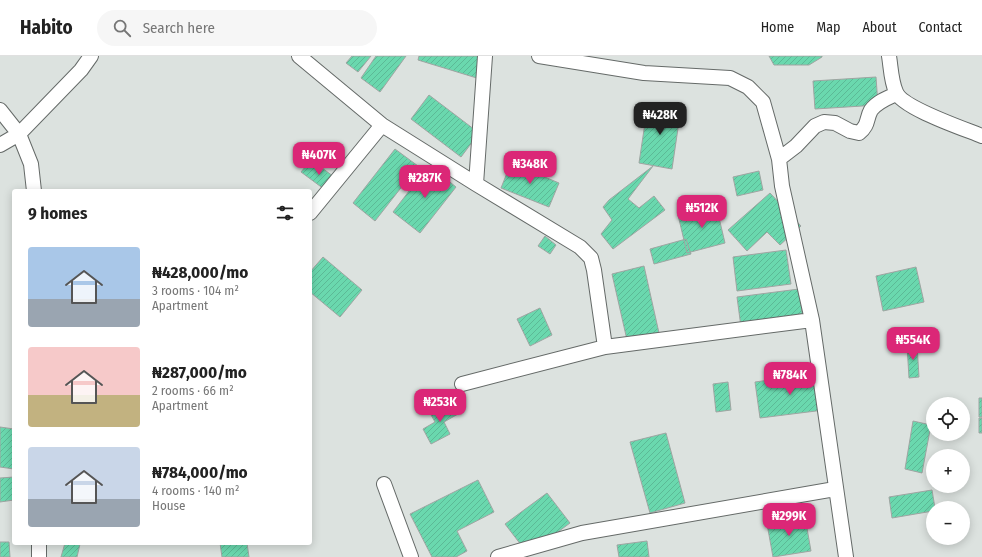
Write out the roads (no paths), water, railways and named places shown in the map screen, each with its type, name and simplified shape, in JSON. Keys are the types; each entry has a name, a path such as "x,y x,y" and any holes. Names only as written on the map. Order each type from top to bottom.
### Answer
{"street":[{"path":"0,145 19,134 81,70 91,56"},
{"path":"299,56 382,125 580,247 591,258 605,347"},
{"path":"476,184 485,56"},
{"path":"539,56 644,73 730,78 748,87 762,102 779,159 782,186 812,320 835,489 846,557"},
{"path":"889,56 896,94 905,103 920,111 982,136"},
{"path":"779,159 796,146 815,126 824,122 835,123 850,131 859,133 866,128 870,111 877,103 896,94"},
{"path":"0,110 19,134 31,164 34,189"},
{"path":"312,211 382,125"},
{"path":"462,384 605,347 812,320"},
{"path":"384,484 411,557"},
{"path":"498,557 582,533 835,489"},
{"path":"38,545 39,557"}]}
